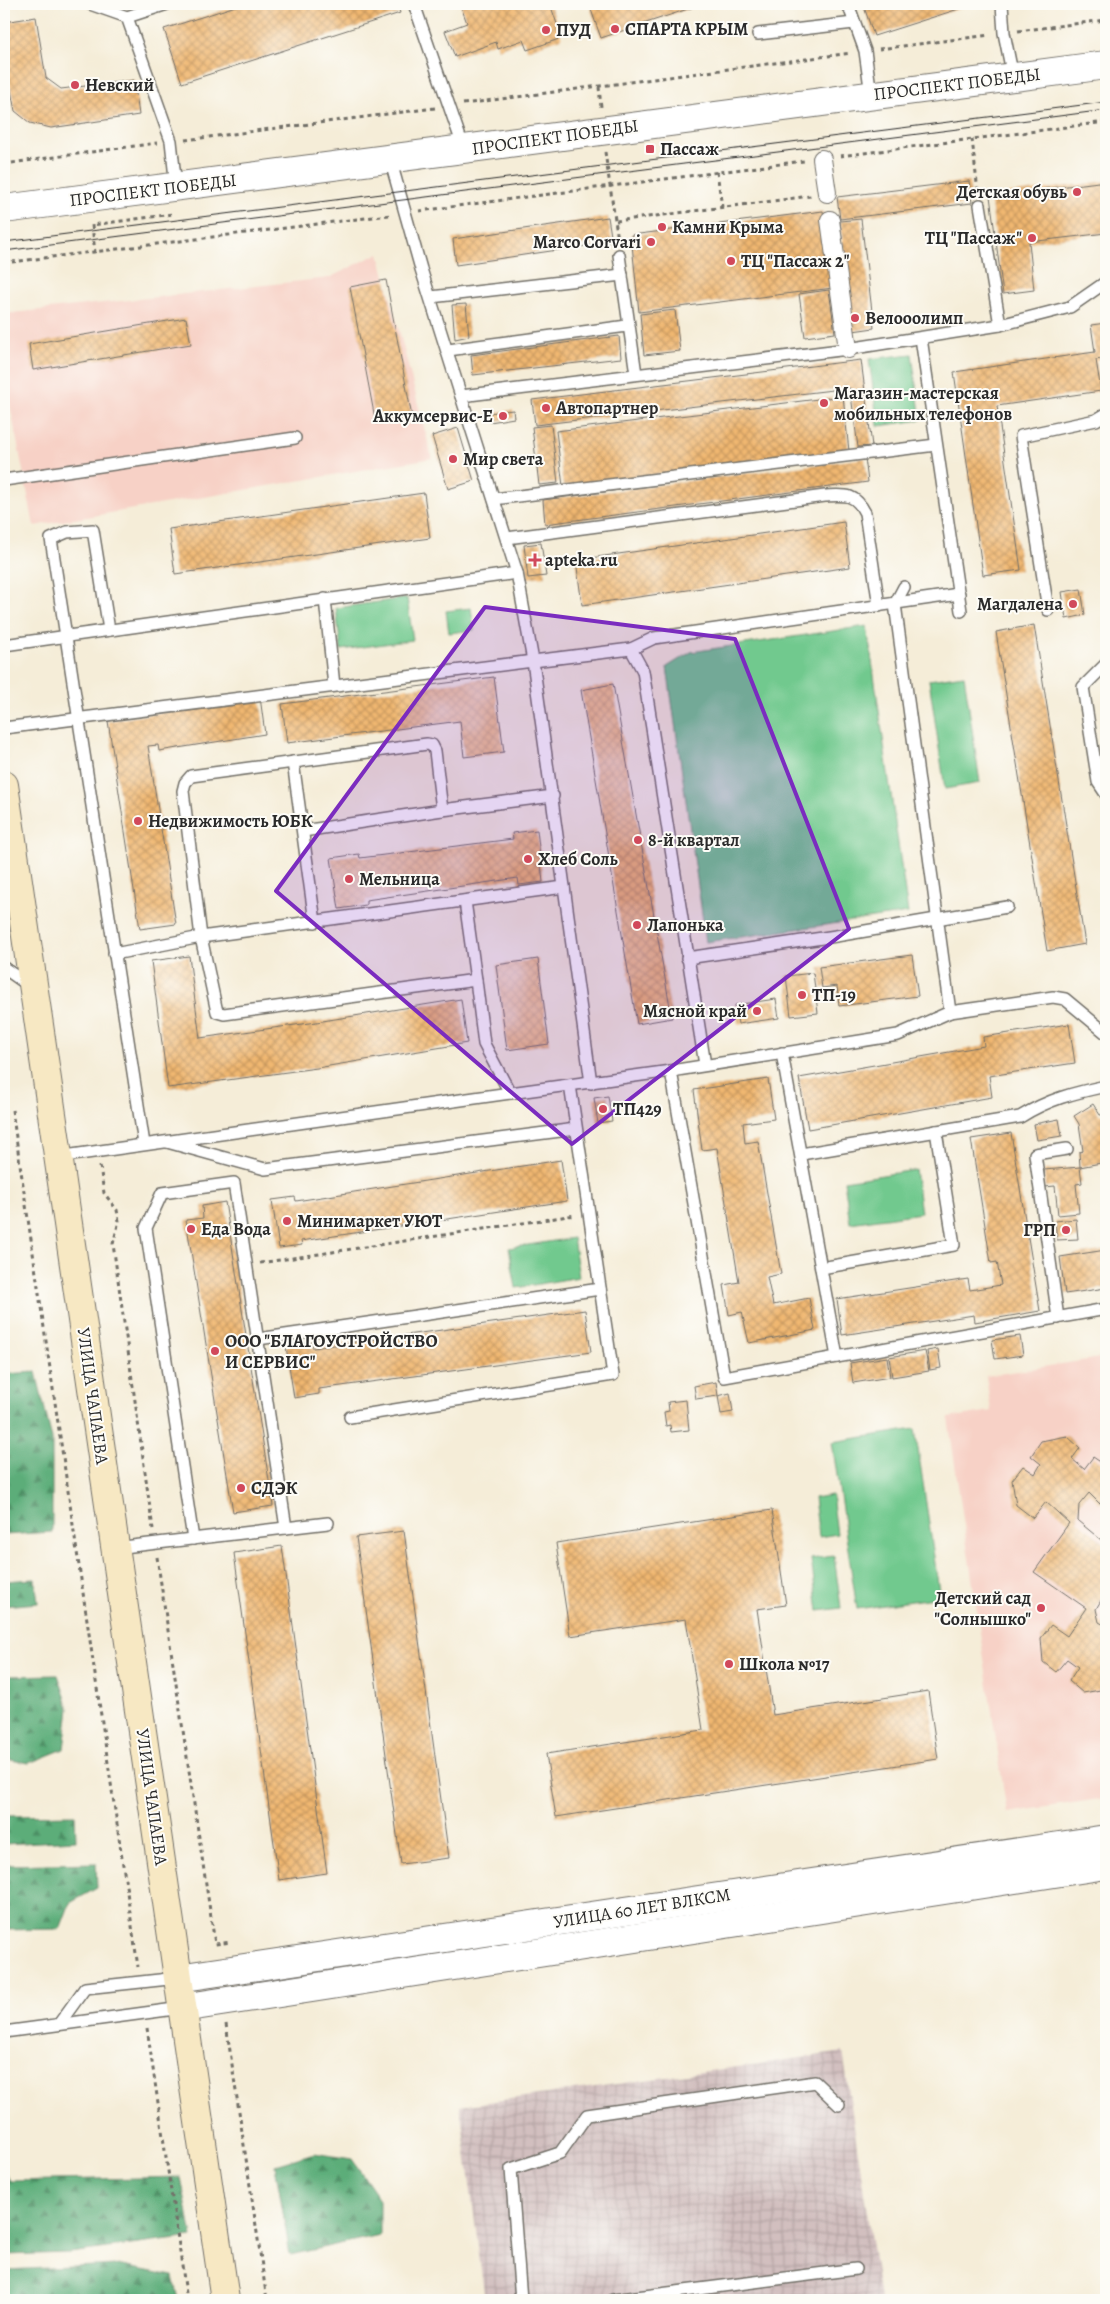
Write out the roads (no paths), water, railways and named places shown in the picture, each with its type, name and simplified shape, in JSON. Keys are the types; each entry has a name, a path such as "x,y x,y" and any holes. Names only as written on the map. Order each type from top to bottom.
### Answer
{"main road":[{"name":"УЛИЦА ЧАПАЕВА","path":"4,785 225,2300"}],"street":[{"name":"ПРОСПЕКТ ПОБЕДЫ","path":"4,209 1106,65"},
{"path":"822,159 827,194"},
{"path":"830,220 848,349"},
{"name":"УЛИЦА 60 ЛЕТ ВЛКСМ","path":"178,1978 1106,1839"},
{"name":"УЛИЦА 60 ЛЕТ ВЛКСМ","path":"182,2008 1106,1865"}],"lane":[{"path":"90,4 127,18 167,4"},
{"path":"414,4 464,149"},
{"path":"848,4 865,51 871,96"},
{"path":"1002,4 1004,33 1013,77"},
{"path":"127,18 171,141 176,187"},
{"path":"758,34 854,23"},
{"path":"390,159 430,298 517,573 533,661 553,796 591,1083"},
{"path":"980,205 1000,324"},
{"path":"619,254 636,374"},
{"path":"430,298 622,275"},
{"path":"461,396 848,349 921,338 1000,324 1070,307 1106,282"},
{"path":"448,350 628,326"},
{"path":"921,338 961,611"},
{"path":"1048,610 1021,436 1096,420 1106,414"},
{"path":"4,480 295,438"},
{"path":"494,499 936,445"},
{"path":"507,538 825,496 848,496 859,501 865,513 879,606"},
{"path":"109,630 93,530 68,532 51,539 144,1144"},
{"path":"4,644 517,573"},
{"path":"904,588 895,604 950,1012"},
{"path":"4,728 631,650 654,638 959,594"},
{"path":"325,599 334,686"},
{"path":"631,650 642,671 705,1065"},
{"path":"1106,664 1084,687 1098,782 1106,794"},
{"path":"442,810 435,750 432,745 427,744 191,776 185,782 183,791 201,938 214,1006 217,1012 224,1014 476,980"},
{"path":"293,762 316,922"},
{"path":"302,830 553,796"},
{"path":"114,954 201,938 564,887"},
{"path":"465,901 484,1044 510,1093"},
{"path":"687,958 1007,907"},
{"path":"4,968 34,988"},
{"path":"58,1157 591,1083 782,1054 898,1035 950,1012 1053,996 1064,999 1106,1033"},
{"path":"782,1054 837,1357"},
{"path":"671,1071 724,1377 1106,1309"},
{"path":"350,1416 613,1375 570,1085"},
{"path":"801,1154 1020,1117 1041,1104 1063,1096 1106,1086"},
{"path":"163,1141 265,1169 576,1129"},
{"path":"821,1268 954,1246 936,1131"},
{"path":"1058,1318 1035,1154 1067,1149"},
{"path":"193,1539 146,1228 162,1193 234,1183 286,1528"},
{"path":"258,1339 600,1289"},
{"path":"115,1548 328,1523"},
{"path":"59,2024 86,1988 178,1978"},
{"path":"4,2032 182,2008"},
{"path":"521,2300 511,2169 560,2153 587,2115 816,2082 839,2105"},
{"path":"613,2300 856,2269"}],"tram line":[{"path":"4,242 1106,102"},
{"path":"4,251 1106,110"}],"place":[{"name":"СПАРТА КРЫМ","path":"615,29"},
{"name":"ПУД","path":"546,30"},
{"name":"Невский","path":"75,85"},
{"name":"Пассаж","path":"650,149"},
{"name":"Детская обувь","path":"1077,192"},
{"name":"Камни Крыма","path":"662,227"},
{"name":"ТЦ \"Пассаж\"","path":"1032,238"},
{"name":"Marco Corvari","path":"651,242"},
{"name":"ТЦ \"Пассаж 2\"","path":"731,261"},
{"name":"Велооолимп","path":"855,318"},
{"name":"Магазин-мастерская мобильных телефонов","path":"824,403"},
{"name":"Автопартнер","path":"546,408"},
{"name":"Аккумсервис-Е","path":"503,416"},
{"name":"Мир света","path":"453,459"},
{"name":"apteka.ru","path":"535,560"},
{"name":"Магдалена","path":"1073,604"},
{"name":"Недвижимость ЮБК","path":"138,821"},
{"name":"8-й квартал","path":"638,840"},
{"name":"Хлеб Соль","path":"528,859"},
{"name":"Мельница","path":"349,879"},
{"name":"Лапонька","path":"637,925"},
{"name":"ТП-19","path":"802,995"},
{"name":"Мясной край","path":"757,1011"},
{"name":"ТП429","path":"603,1109"},
{"name":"Минимаркет УЮТ","path":"287,1221"},
{"name":"Еда Вода","path":"191,1229"},
{"name":"ГРП","path":"1066,1230"},
{"name":"ООО \"БЛАГОУСТРОЙСТВО И СЕРВИС\"","path":"215,1351"},
{"name":"СДЭК","path":"241,1488"},
{"name":"Детский сад \"Солнышко\"","path":"1041,1608"},
{"name":"Школа №17","path":"729,1664"}]}
